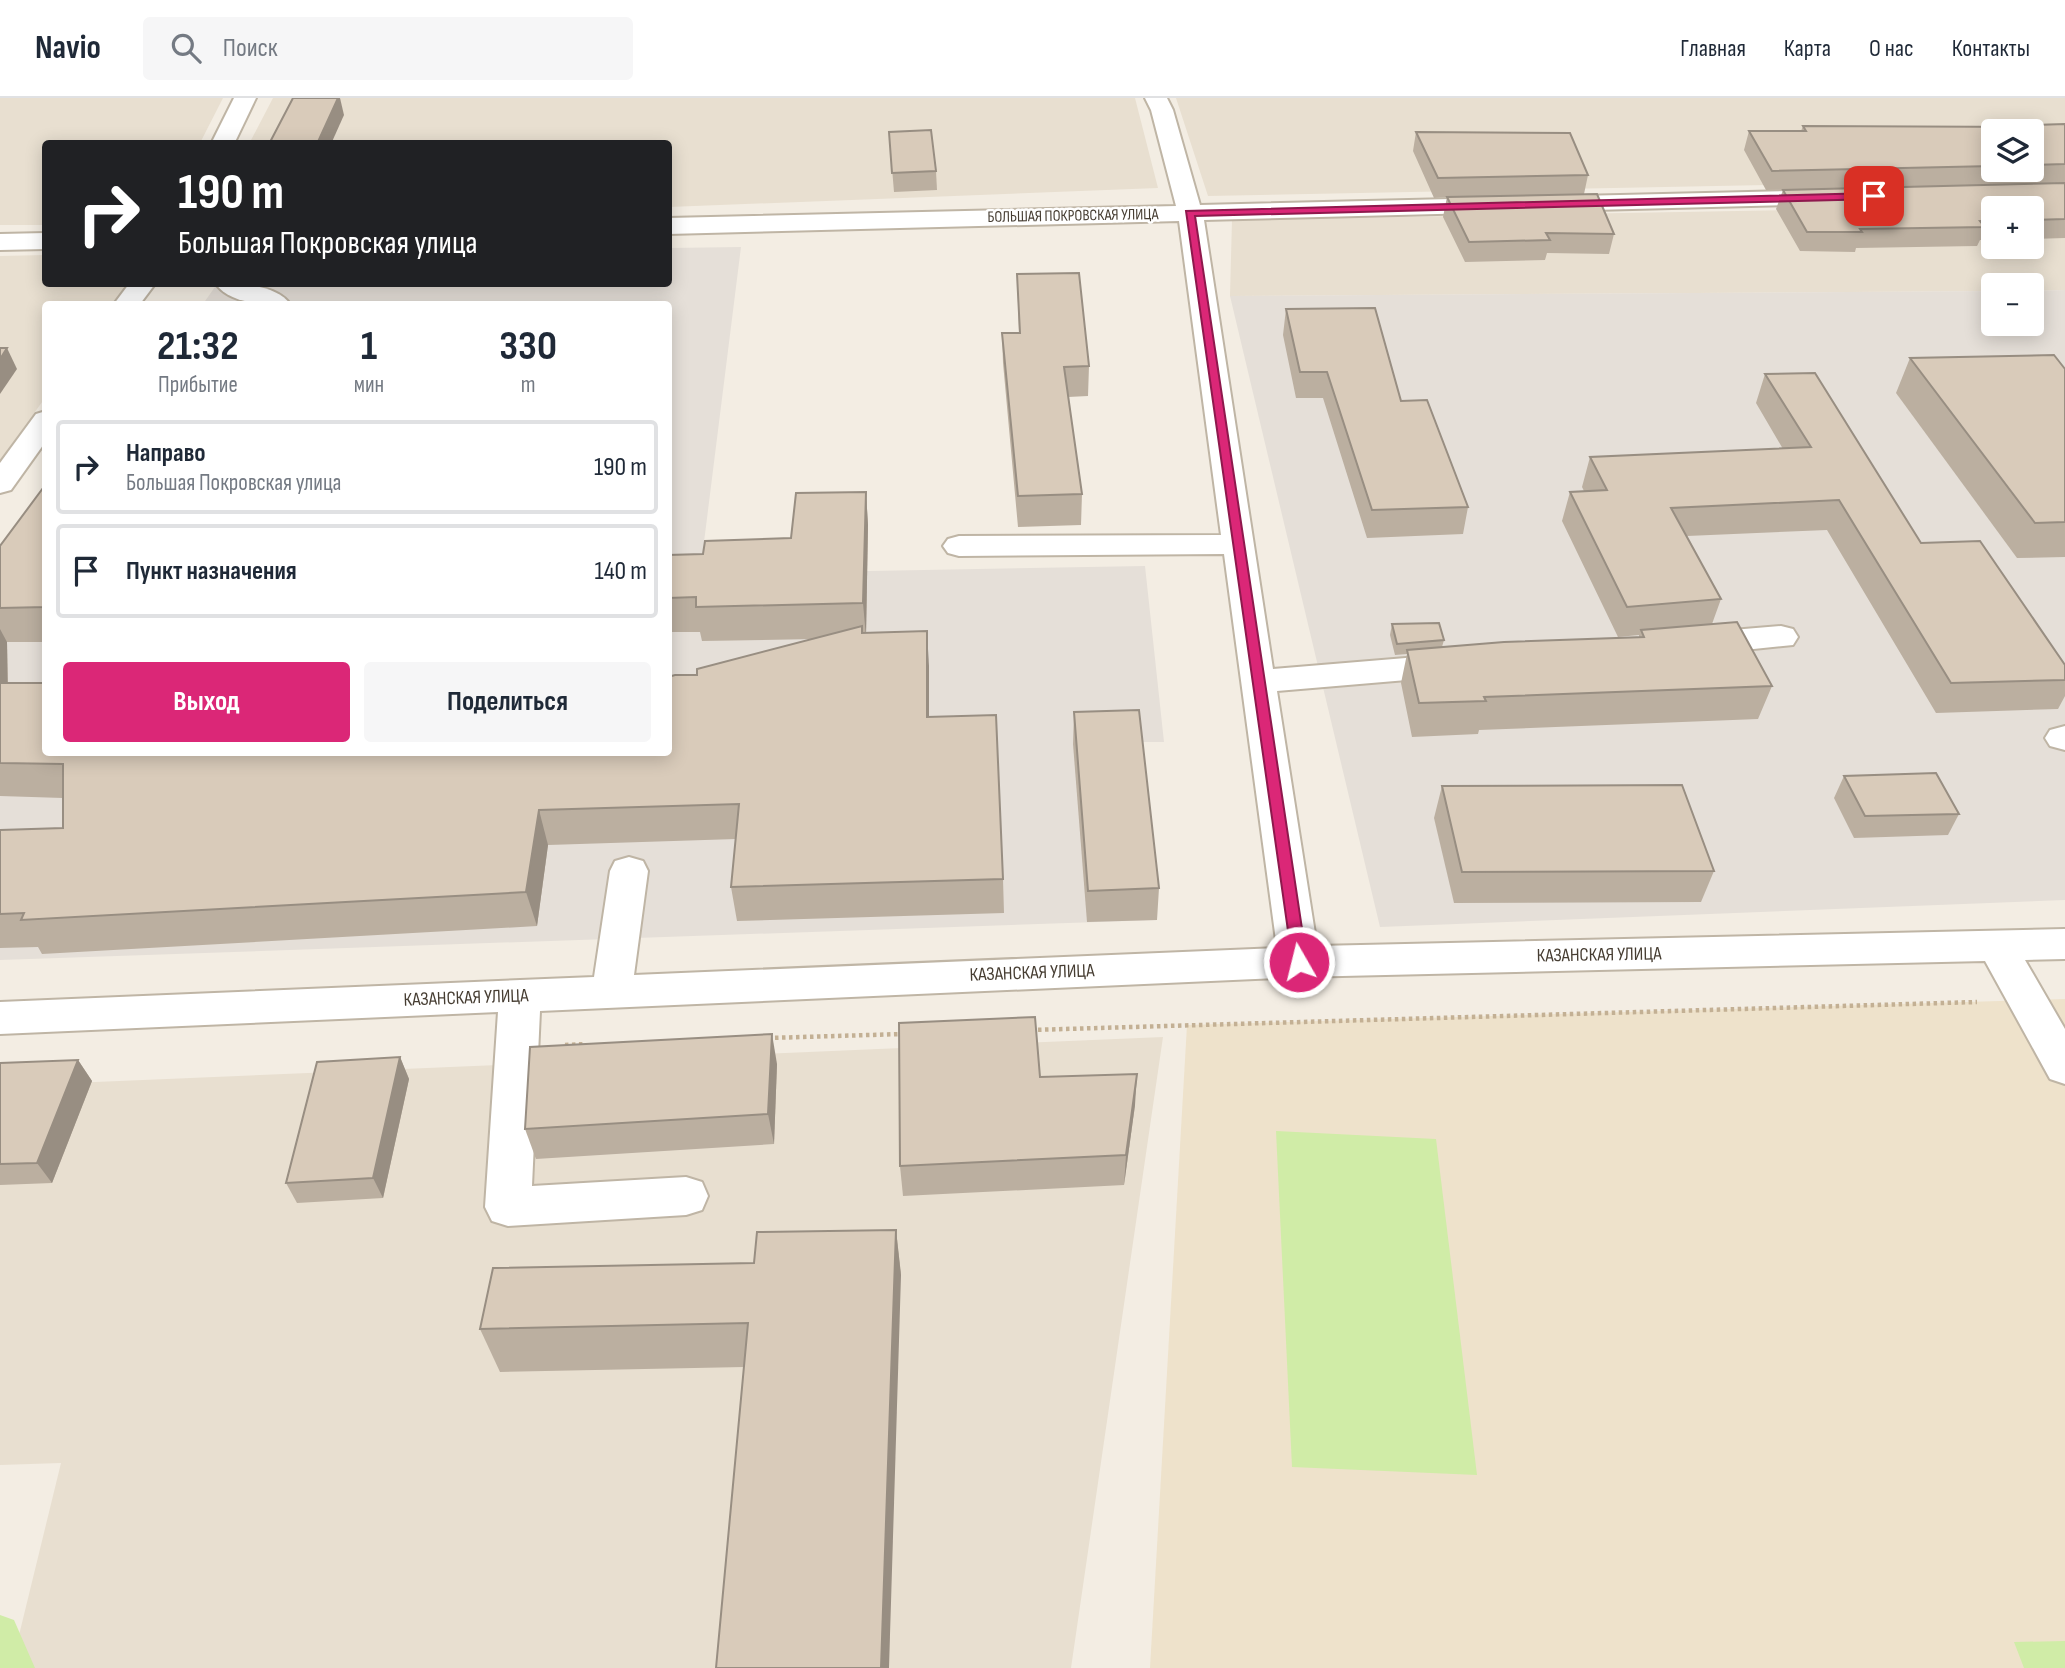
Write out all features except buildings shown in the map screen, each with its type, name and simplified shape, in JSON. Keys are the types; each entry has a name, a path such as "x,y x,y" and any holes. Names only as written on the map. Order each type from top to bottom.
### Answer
{"street":[{"path":"224,140 245,98"},
{"path":"1156,98 1162,110 1190,213 1299,962"},
{"name":"БОЛЬШАЯ ПОКРОВСКАЯ УЛИЦА","path":"672,226 1857,197"},
{"path":"0,242 42,241"},
{"path":"236,287 270,301"},
{"path":"0,484 42,426"},
{"path":"959,546 1238,544"},
{"path":"1671,646 1781,637"},
{"path":"1258,681 1478,663"},
{"path":"612,991 629,871"},
{"name":"КАЗАНСКАЯ УЛИЦА","path":"0,1018 1299,962 2065,944"},
{"path":"1997,946 2065,1067"},
{"path":"520,995 515,1046 508,1207 686,1196"}],"path":[{"path":"1019,1030 2026,1000"},
{"path":"767,1038 907,1034"},
{"path":"515,1046 599,1044"}],"shaded area":[{"path":"0,98 223,98 202,140 42,140 42,225 0,225"},
{"path":"273,98 1135,98 1158,188 672,207 672,140 251,140"},
{"path":"1176,98 2065,98 2065,179 2044,179 2044,119 1981,119 1981,181 1208,196"},
{"path":"2044,205 2065,205 2065,290 2044,291 2044,273 1981,273 1981,291 1230,296 1232,220 1981,207 1981,259 2044,259"},
{"path":"741,247 700,574 1145,566 1164,742 1137,742 1157,920 0,960 0,607 42,544 42,756 672,756 672,301 205,301 215,287 672,287 672,248"},
{"path":"42,255 42,287 128,287 116,301 42,301 42,402 0,460 0,256"},
{"path":"2065,290 2065,900 1380,927 1230,296 1981,291 1981,336 2044,336 2044,291"},
{"path":"2065,999 2065,1668 1150,1668 1187,1025"},
{"path":"1163,1037 1071,1668 11,1668 61,1463 0,1465 0,1086"}],"green space":[{"path":"1276,1131 1436,1139 1477,1475 1292,1467"},
{"path":"0,1615 14,1620 35,1668 0,1668"},
{"path":"2065,1641 2065,1668 2024,1668 2014,1642"}],"route":[{"path":"1299,962 1190,213 1874,196"}]}
